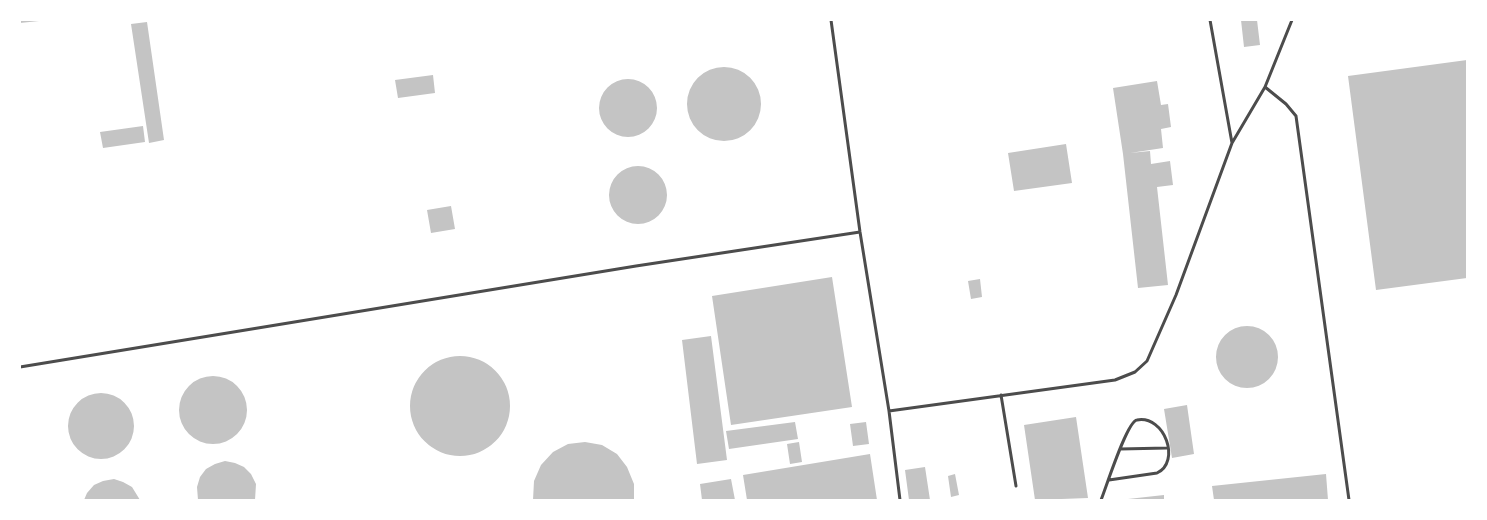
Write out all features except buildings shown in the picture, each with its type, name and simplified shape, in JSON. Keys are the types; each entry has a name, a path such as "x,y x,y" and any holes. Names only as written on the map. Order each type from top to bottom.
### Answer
{"lane":[{"path":"831,20 860,232 889,411 900,500"},
{"path":"1210,20 1232,143"},
{"path":"889,411 1115,380 1135,372 1147,361 1176,295 1232,143 1265,87 1292,20"},
{"path":"1265,87 1286,104 1296,116 1349,500"},
{"path":"20,367 621,268 860,232"},
{"path":"1001,395 1016,486"},
{"path":"1101,500 1120,450 1133,422 1137,420 1154,422 1162,429 1168,448 1168,464 1164,470 1157,473 1109,480"},
{"path":"1120,450 1168,448"}]}
